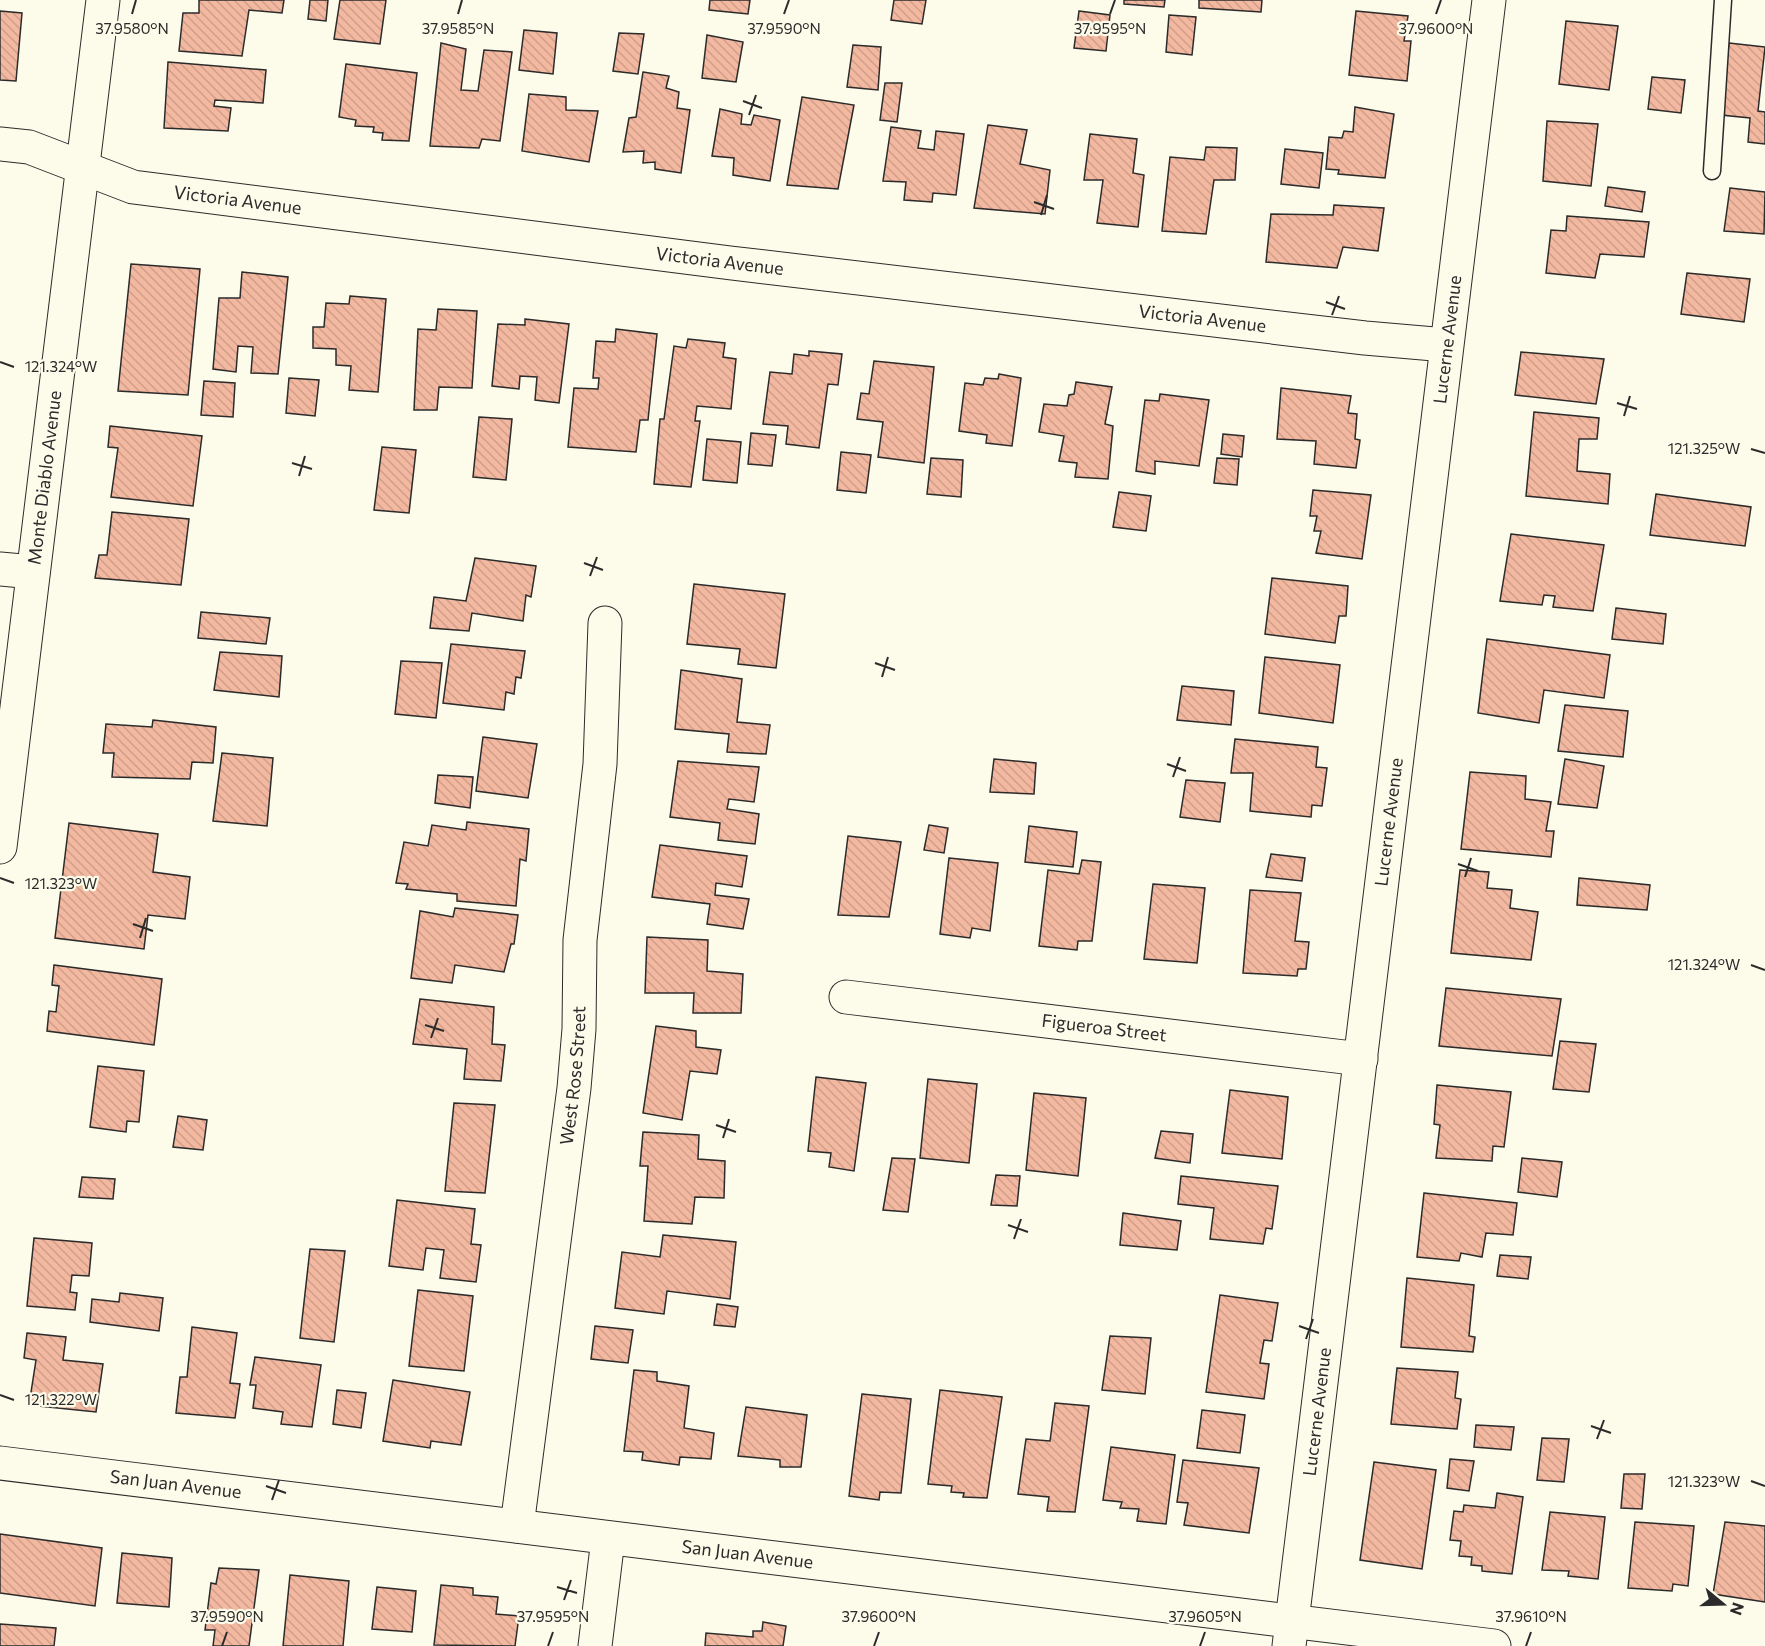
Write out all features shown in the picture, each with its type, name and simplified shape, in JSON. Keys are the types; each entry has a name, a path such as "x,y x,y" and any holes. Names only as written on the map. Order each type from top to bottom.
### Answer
{"street":[{"name":"Monte Diablo Avenue","path":"0,847 103,0"},
{"name":"Lucerne Avenue","path":"1290,1634 1489,0"},
{"name":"Victoria Avenue","path":"0,144 29,147 133,187 742,264 1365,338 1446,345"},
{"path":"0,569 33,572"},
{"name":"West Rose Street","path":"517,1526 574,1088 579,1029 580,940 600,764 605,623"},
{"name":"Figueroa Street","path":"846,997 1360,1059"},
{"name":"San Juan Avenue","path":"0,1463 517,1526 1290,1634 1494,1646"},
{"path":"595,1646 608,1539"}],"lane":[{"path":"1712,171 1723,0"}],"building":[{"path":"199,0 284,0 282,13 249,10 242,56 179,51 183,13 199,13"},
{"path":"310,0 328,0 326,21 308,19"},
{"path":"340,0 386,0 380,44 334,39"},
{"path":"710,0 750,0 748,14 709,10"},
{"path":"894,0 926,0 922,24 891,20"},
{"path":"1124,0 1165,0 1164,7 1124,4"},
{"path":"1199,0 1262,0 1261,12 1199,8"},
{"path":"0,11 22,13 16,81 0,80"},
{"path":"1079,11 1110,15 1106,51 1074,48"},
{"path":"1356,11 1408,16 1404,41 1411,41 1407,81 1349,75"},
{"path":"1169,15 1196,17 1192,55 1166,52"},
{"path":"1566,21 1618,26 1609,90 1559,84"},
{"path":"524,30 557,33 553,74 519,70"},
{"path":"619,33 644,34 638,74 613,71"},
{"path":"707,35 743,42 736,82 702,78"},
{"path":"441,43 466,49 461,90 478,91 484,50 512,52 500,141 482,139 479,148 430,146"},
{"path":"1729,43 1765,47 1758,111 1765,112 1765,144 1748,142 1750,118 1721,115"},
{"path":"853,45 881,47 878,90 847,87"},
{"path":"168,62 266,70 263,103 215,100 214,106 231,108 228,131 164,128"},
{"path":"346,64 417,73 409,141 382,140 383,133 373,132 374,127 355,126 356,120 339,117"},
{"path":"643,72 669,76 666,88 679,92 677,108 690,110 681,173 655,169 655,162 643,163 644,151 623,152 629,118 636,117"},
{"path":"1652,77 1685,80 1681,113 1648,109"},
{"path":"885,83 902,83 897,122 880,120"},
{"path":"529,94 566,97 566,110 598,111 589,162 522,151"},
{"path":"802,97 854,105 838,189 787,185"},
{"path":"1355,107 1394,114 1385,178 1338,174 1339,170 1326,169 1329,137 1342,138 1344,131 1353,132"},
{"path":"720,109 742,114 741,124 751,125 754,115 780,120 770,181 733,175 734,158 712,156"},
{"path":"1547,121 1598,124 1591,186 1543,181"},
{"path":"988,125 1027,130 1020,164 1050,170 1045,214 974,208"},
{"path":"891,127 921,131 918,148 934,150 936,131 964,134 956,195 933,193 932,202 904,200 906,182 883,181"},
{"path":"1090,134 1137,139 1133,173 1144,175 1138,227 1097,223 1103,180 1084,180"},
{"path":"1206,147 1237,148 1235,180 1214,180 1206,234 1162,231 1170,157 1204,160"},
{"path":"1285,149 1323,153 1319,188 1281,184"},
{"path":"1608,187 1645,192 1642,212 1605,206"},
{"path":"1730,188 1765,192 1764,234 1724,231"},
{"path":"1334,205 1384,208 1378,251 1343,247 1337,268 1266,262 1271,214 1333,215"},
{"path":"1567,216 1649,222 1644,257 1600,254 1595,278 1546,273 1551,230 1566,231"},
{"path":"131,264 200,269 188,395 118,391"},
{"path":"242,272 288,277 278,374 251,373 253,347 238,346 236,372 213,369 219,298 240,298"},
{"path":"1687,273 1750,279 1744,322 1681,314"},
{"path":"350,296 386,299 378,392 349,390 351,366 336,365 336,349 313,348 313,327 324,327 326,303 349,304"},
{"path":"438,309 477,311 472,388 439,387 437,410 414,410 418,329 436,330"},
{"path":"525,319 569,324 559,403 535,400 537,377 520,376 519,389 492,386 498,324 525,325"},
{"path":"616,329 657,334 648,420 640,420 636,452 568,447 574,388 598,389 599,378 593,378 596,341 615,342"},
{"path":"688,339 725,343 723,357 736,359 731,409 697,406 695,421 700,421 691,487 654,484 660,419 664,419 674,346 686,348"},
{"path":"809,351 842,354 838,385 828,384 819,448 786,444 788,426 763,424 770,372 792,374 794,354 809,356"},
{"path":"1521,352 1604,359 1596,404 1515,395"},
{"path":"874,361 934,367 924,463 878,457 883,422 857,419 861,393 869,394"},
{"path":"999,374 1021,378 1012,446 986,443 987,435 959,431 965,383 983,385 985,378 998,379"},
{"path":"289,378 319,380 315,416 286,413"},
{"path":"204,381 235,383 233,417 201,415"},
{"path":"1076,382 1112,387 1105,424 1113,426 1108,479 1075,477 1077,463 1059,461 1064,436 1039,432 1044,404 1067,406 1069,395 1074,394"},
{"path":"1281,388 1351,396 1348,413 1357,414 1355,439 1360,440 1356,468 1314,464 1316,441 1277,439"},
{"path":"1160,394 1209,400 1199,466 1155,461 1155,474 1136,471 1145,400 1159,401"},
{"path":"1534,412 1599,418 1597,439 1579,439 1577,471 1610,474 1608,504 1526,496"},
{"path":"479,417 512,419 506,480 473,477"},
{"path":"110,426 202,436 193,506 111,497 118,448 108,447"},
{"path":"751,433 776,435 772,466 748,464"},
{"path":"1223,434 1244,436 1242,457 1221,454"},
{"path":"707,439 741,442 737,483 703,480"},
{"path":"382,447 416,450 409,513 374,510"},
{"path":"841,452 871,455 866,493 837,490"},
{"path":"931,458 963,460 961,497 927,494"},
{"path":"1217,458 1239,459 1237,485 1214,483"},
{"path":"1313,490 1371,495 1362,559 1316,553 1321,531 1314,531 1317,516 1310,516"},
{"path":"1119,492 1151,496 1146,531 1113,527"},
{"path":"1656,494 1751,507 1745,546 1650,535"},
{"path":"112,512 189,519 181,585 95,578 99,555 107,555"},
{"path":"1511,534 1604,545 1593,611 1553,607 1555,596 1544,595 1542,605 1500,601"},
{"path":"475,558 536,566 531,597 526,595 523,621 472,613 469,631 430,628 434,597 466,601"},
{"path":"1272,578 1348,586 1346,616 1339,616 1335,643 1265,634"},
{"path":"694,584 785,594 776,668 738,664 740,649 687,644"},
{"path":"1616,608 1666,614 1663,644 1612,639"},
{"path":"201,612 270,618 266,644 198,638"},
{"path":"1487,639 1610,655 1604,698 1544,690 1539,723 1478,713"},
{"path":"451,644 525,651 521,678 516,677 514,694 506,692 504,710 443,703"},
{"path":"220,652 282,656 279,697 214,690"},
{"path":"1265,657 1340,665 1333,723 1259,713"},
{"path":"401,661 442,663 436,718 395,714"},
{"path":"681,670 742,679 737,722 770,725 766,754 727,752 729,734 675,729"},
{"path":"1182,686 1234,691 1231,725 1177,720"},
{"path":"1565,705 1628,711 1623,757 1558,751"},
{"path":"153,720 216,727 213,763 192,762 190,779 112,777 114,753 103,753 106,724 152,727"},
{"path":"483,737 537,744 528,798 476,791"},
{"path":"1235,739 1318,747 1316,767 1327,768 1322,806 1312,805 1311,817 1250,811 1253,773 1231,773"},
{"path":"222,753 273,758 267,826 213,821"},
{"path":"994,759 1036,763 1034,794 990,792"},
{"path":"1565,759 1604,766 1597,808 1558,804"},
{"path":"678,761 759,767 754,802 729,799 727,809 759,814 755,844 718,840 720,823 670,817"},
{"path":"1470,772 1526,776 1525,799 1551,802 1546,831 1554,831 1551,857 1461,849"},
{"path":"438,775 473,777 470,808 435,803"},
{"path":"1186,780 1225,783 1220,822 1180,817"},
{"path":"467,822 529,829 526,861 520,859 516,906 457,901 457,894 406,889 408,884 396,883 404,842 428,846 432,825 466,830"},
{"path":"69,823 158,834 153,872 190,877 185,919 148,915 144,949 55,938"},
{"path":"929,825 948,828 944,853 924,850"},
{"path":"1029,826 1077,832 1073,867 1025,862"},
{"path":"848,836 901,842 889,917 838,915"},
{"path":"660,845 747,856 742,887 716,883 715,895 749,899 743,929 707,924 710,904 652,897"},
{"path":"1271,854 1305,858 1302,881 1266,877"},
{"path":"949,858 998,863 990,931 972,928 970,938 940,934"},
{"path":"1082,860 1101,862 1092,941 1078,941 1077,950 1039,946 1048,870 1079,874"},
{"path":"1460,870 1489,872 1487,888 1512,890 1510,908 1538,912 1531,960 1451,953"},
{"path":"1579,878 1650,885 1647,910 1577,905"},
{"path":"1153,884 1205,888 1197,963 1144,959"},
{"path":"1250,890 1301,893 1295,941 1309,942 1306,969 1298,969 1297,976 1243,973"},
{"path":"455,908 518,915 514,944 511,944 504,972 455,965 452,983 411,978 420,911 453,917"},
{"path":"647,937 708,940 707,971 743,974 741,1013 693,1013 694,993 645,993"},
{"path":"54,965 162,979 154,1045 47,1031 49,1011 56,1012 59,986 52,985"},
{"path":"1446,988 1561,999 1552,1056 1439,1046"},
{"path":"420,999 494,1007 492,1044 505,1045 501,1081 464,1079 467,1049 413,1044"},
{"path":"656,1026 696,1031 696,1047 721,1050 717,1074 690,1071 682,1120 643,1113"},
{"path":"1560,1041 1596,1044 1589,1092 1553,1089"},
{"path":"98,1066 144,1071 139,1122 127,1121 126,1132 90,1127"},
{"path":"816,1077 866,1083 854,1171 829,1167 831,1153 808,1151"},
{"path":"928,1079 977,1084 969,1163 920,1158"},
{"path":"1437,1085 1511,1092 1504,1147 1493,1146 1492,1161 1436,1158 1440,1125 1434,1124"},
{"path":"1230,1090 1288,1097 1282,1159 1222,1153"},
{"path":"1034,1093 1086,1098 1078,1176 1026,1170"},
{"path":"454,1103 495,1105 485,1193 445,1191"},
{"path":"178,1116 207,1120 203,1150 173,1147"},
{"path":"1161,1131 1193,1134 1190,1163 1155,1158"},
{"path":"643,1132 699,1135 698,1159 725,1161 724,1198 695,1197 692,1224 644,1221 648,1166 640,1166"},
{"path":"892,1158 915,1159 908,1212 883,1210"},
{"path":"1522,1158 1562,1162 1557,1197 1518,1192"},
{"path":"996,1175 1020,1176 1017,1206 991,1205"},
{"path":"1181,1176 1278,1186 1272,1229 1266,1228 1263,1244 1210,1239 1214,1208 1178,1204"},
{"path":"82,1177 115,1179 113,1199 79,1197"},
{"path":"1424,1193 1517,1203 1513,1235 1486,1233 1482,1257 1461,1253 1459,1261 1417,1257"},
{"path":"397,1200 475,1209 471,1244 481,1245 476,1282 440,1278 444,1250 426,1248 423,1270 389,1266"},
{"path":"1123,1213 1181,1221 1177,1250 1120,1245"},
{"path":"663,1235 736,1242 730,1299 667,1291 664,1314 615,1308 622,1252 660,1257"},
{"path":"34,1238 92,1243 89,1276 72,1275 70,1292 77,1293 75,1310 27,1306"},
{"path":"310,1249 345,1251 334,1342 300,1338"},
{"path":"1500,1255 1531,1257 1528,1279 1497,1276"},
{"path":"1407,1278 1474,1285 1469,1336 1475,1337 1473,1352 1401,1347"},
{"path":"418,1290 473,1296 464,1371 409,1366"},
{"path":"120,1293 163,1298 159,1331 90,1322 92,1299 119,1302"},
{"path":"1220,1295 1278,1303 1272,1341 1264,1340 1260,1363 1269,1364 1264,1399 1206,1392"},
{"path":"717,1304 738,1307 735,1327 714,1325"},
{"path":"595,1326 633,1330 628,1363 591,1359"},
{"path":"192,1327 237,1333 230,1383 240,1384 235,1418 176,1413 180,1377 187,1377"},
{"path":"27,1333 66,1337 63,1360 103,1364 96,1412 29,1405 36,1360 24,1358"},
{"path":"1110,1336 1151,1338 1145,1394 1102,1390"},
{"path":"255,1357 321,1365 312,1427 281,1424 283,1412 253,1408 256,1385 250,1385"},
{"path":"1397,1368 1458,1372 1455,1398 1461,1399 1457,1429 1391,1424"},
{"path":"634,1370 657,1372 657,1381 689,1386 684,1428 714,1433 711,1459 680,1457 679,1465 642,1460 643,1452 624,1451"},
{"path":"393,1380 470,1392 461,1445 431,1441 430,1448 383,1441"},
{"path":"337,1390 366,1393 361,1428 333,1424"},
{"path":"940,1390 1002,1397 987,1498 963,1497 964,1493 951,1492 952,1486 928,1484"},
{"path":"862,1394 911,1399 901,1493 880,1492 879,1500 849,1496"},
{"path":"1055,1403 1089,1406 1075,1512 1047,1511 1049,1497 1018,1494 1026,1439 1050,1441"},
{"path":"746,1407 807,1415 801,1467 780,1467 780,1460 738,1456"},
{"path":"1202,1410 1245,1415 1240,1453 1197,1448"},
{"path":"1476,1425 1514,1427 1511,1450 1474,1447"},
{"path":"1542,1438 1569,1439 1564,1482 1537,1480"},
{"path":"1111,1447 1175,1455 1166,1524 1137,1521 1139,1509 1120,1508 1122,1502 1103,1500"},
{"path":"1450,1459 1474,1461 1469,1491 1447,1488"},
{"path":"1183,1460 1259,1468 1249,1533 1184,1525 1188,1503 1177,1502"},
{"path":"1374,1462 1436,1470 1422,1569 1360,1560"},
{"path":"1624,1474 1645,1474 1642,1509 1621,1508"},
{"path":"1497,1493 1523,1497 1512,1574 1482,1571 1482,1566 1471,1565 1472,1557 1459,1556 1461,1541 1450,1540 1454,1511 1463,1512 1464,1505 1495,1508"},
{"path":"1550,1512 1605,1517 1598,1579 1568,1576 1569,1571 1542,1570"},
{"path":"1635,1522 1694,1526 1688,1586 1673,1584 1672,1591 1628,1588"},
{"path":"1725,1522 1765,1526 1765,1602 1713,1594"},
{"path":"0,1534 102,1548 95,1606 0,1593"},
{"path":"122,1553 172,1558 169,1607 117,1603"},
{"path":"219,1568 259,1570 249,1646 213,1646 215,1630 205,1630 211,1583 216,1584"},
{"path":"290,1575 349,1581 343,1646 283,1646"},
{"path":"441,1585 473,1588 473,1595 498,1597 496,1614 519,1616 515,1646 434,1645"},
{"path":"377,1587 416,1591 412,1632 372,1629"},
{"path":"763,1622 786,1626 783,1646 705,1646 706,1633 753,1637 753,1631 762,1631"},
{"path":"0,1624 56,1628 54,1646 0,1646"}]}
